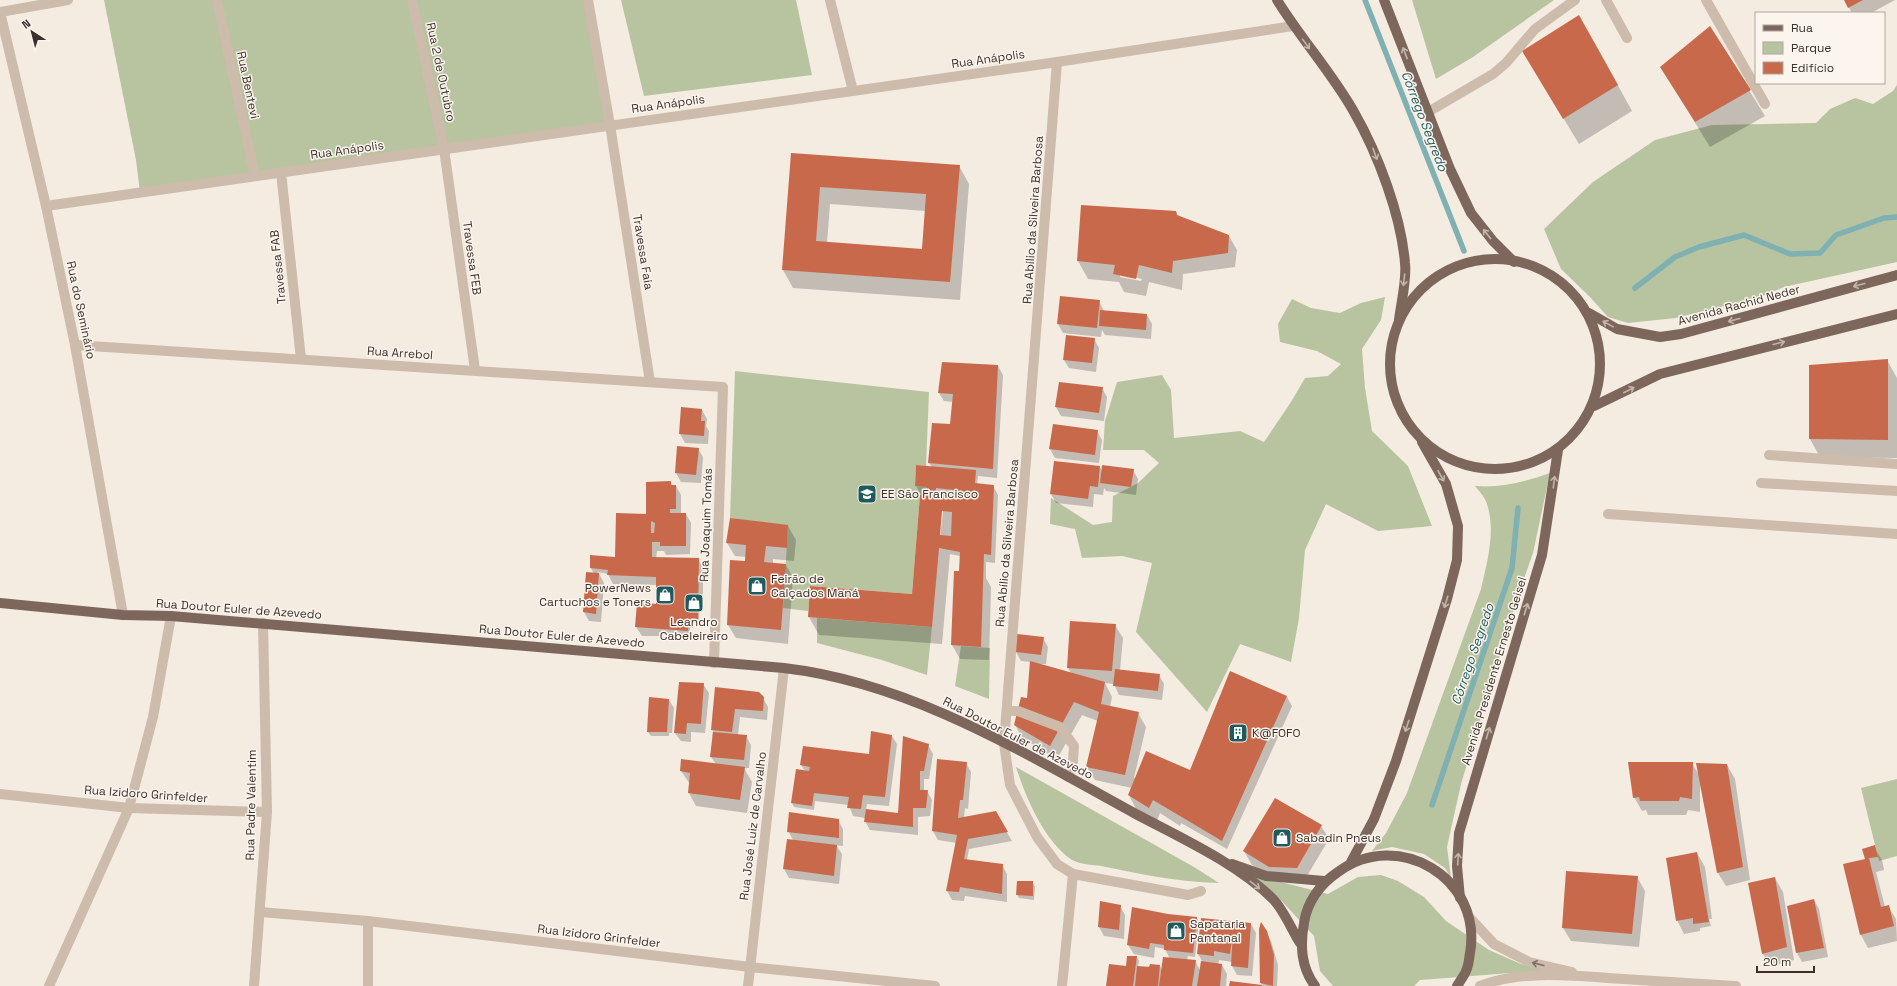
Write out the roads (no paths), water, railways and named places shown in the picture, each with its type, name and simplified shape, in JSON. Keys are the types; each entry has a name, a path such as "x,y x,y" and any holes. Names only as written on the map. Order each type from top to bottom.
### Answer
{"main road":[{"path":"1277,0 1293,26 1354,111 1374,150 1396,215 1406,264 1399,322 1391,347 1390,373 1392,386 1395,398 1406,422 1422,442 1446,484 1458,526 1457,560 1447,599 1396,760 1374,819 1351,862"},
{"path":"1384,0 1450,169 1471,213 1493,241 1514,262"},
{"path":"1399,322 1422,290 1455,267 1494,259 1534,266 1566,285 1589,313 1600,343 1602,375 1594,406 1558,450 1513,469 1464,466 1422,442"},
{"name":"Avenida Rachid Neder","path":"1589,313 1617,329 1660,337 1674,335 1897,275"},
{"path":"1594,406 1660,374 1897,314"},
{"name":"Avenida Presidente Ernesto Geisel","path":"1460,898 1457,866 1459,834 1542,555 1558,450"},
{"name":"Rua Doutor Euler de Azevedo","path":"0,602 123,615 170,616 263,623 784,668 831,676 893,694 952,716 1224,862"},
{"path":"1300,943 1306,910 1324,881 1351,862 1384,854 1417,860 1446,877 1460,898 1469,917 1472,937 1467,970 1457,986"},
{"path":"1224,862 1266,876 1324,881"},
{"path":"1224,862 1274,900 1300,943 1308,975 1316,986"},
{"path":"1306,986 1308,975"}],"street":[{"path":"0,12 68,0"},
{"name":"Rua Bentevi","path":"217,0 255,176"},
{"name":"Rua 2 de Outubro","path":"412,0 444,149"},
{"path":"588,0 610,126"},
{"path":"830,0 853,91"},
{"path":"1428,112 1493,74 1506,63 1535,29 1575,0"},
{"path":"1606,0 1627,38"},
{"path":"1706,0 1765,104"},
{"name":"Rua do Seminário","path":"0,12 2,31 46,206 75,344 123,615"},
{"name":"Rua Anápolis","path":"46,206 1057,62 1293,26"},
{"name":"Rua Abílio da Silveira Barbosa","path":"1057,62 1004,743 1010,785 1037,837 1058,864 1073,874 1188,895 1201,891"},
{"name":"Travessa Faia","path":"610,126 650,382"},
{"name":"Travessa FEB","path":"444,149 475,370"},
{"name":"Travessa FAB","path":"281,172 301,359"},
{"name":"Rua Arrebol","path":"75,344 723,388"},
{"name":"Rua Joaquim Tomás","path":"714,663 723,388"},
{"path":"1769,455 1897,464"},
{"path":"1761,483 1897,491"},
{"path":"1608,514 1897,534"},
{"path":"49,986 128,808 153,716 170,616"},
{"name":"Rua Padre Valentim","path":"254,986 267,812 263,623"},
{"name":"Rua José Luiz de Carvalho","path":"748,986 784,668"},
{"path":"1007,711 1018,711 1060,727 1074,746 1073,761 1068,777"},
{"name":"Rua Izidoro Grinfelder","path":"0,794 128,808 267,812"},
{"path":"1062,986 1073,874"},
{"name":"Rua Izidoro Grinfelder","path":"260,912 368,921 750,967 935,986"},
{"path":"1469,917 1494,944 1529,962 1589,977"},
{"path":"368,921 368,986"},
{"path":"1480,986 1492,981 1532,976 1589,977 1736,986"}],"waterway":[{"name":"Córrego Segredo","path":"1365,0 1464,251"},
{"path":"1635,288 1675,257 1699,247 1744,235 1790,254 1820,253 1836,235 1884,218 1897,217"},
{"name":"Córrego Segredo","path":"1432,805 1512,568 1518,508"}],"place":[{"name":"EE São Francisco","path":"867,494"},
{"name":"Feirão de Calçados Maná","path":"757,586"},
{"name":"PowerNews Cartuchos e Toners","path":"665,595"},
{"name":"Leandro Cabeleireiro","path":"694,603"},
{"name":"K@FOFO","path":"1238,733"},
{"name":"Sabadin Pneus","path":"1282,838"},
{"name":"Sapataria Pantanal","path":"1176,931"}]}
